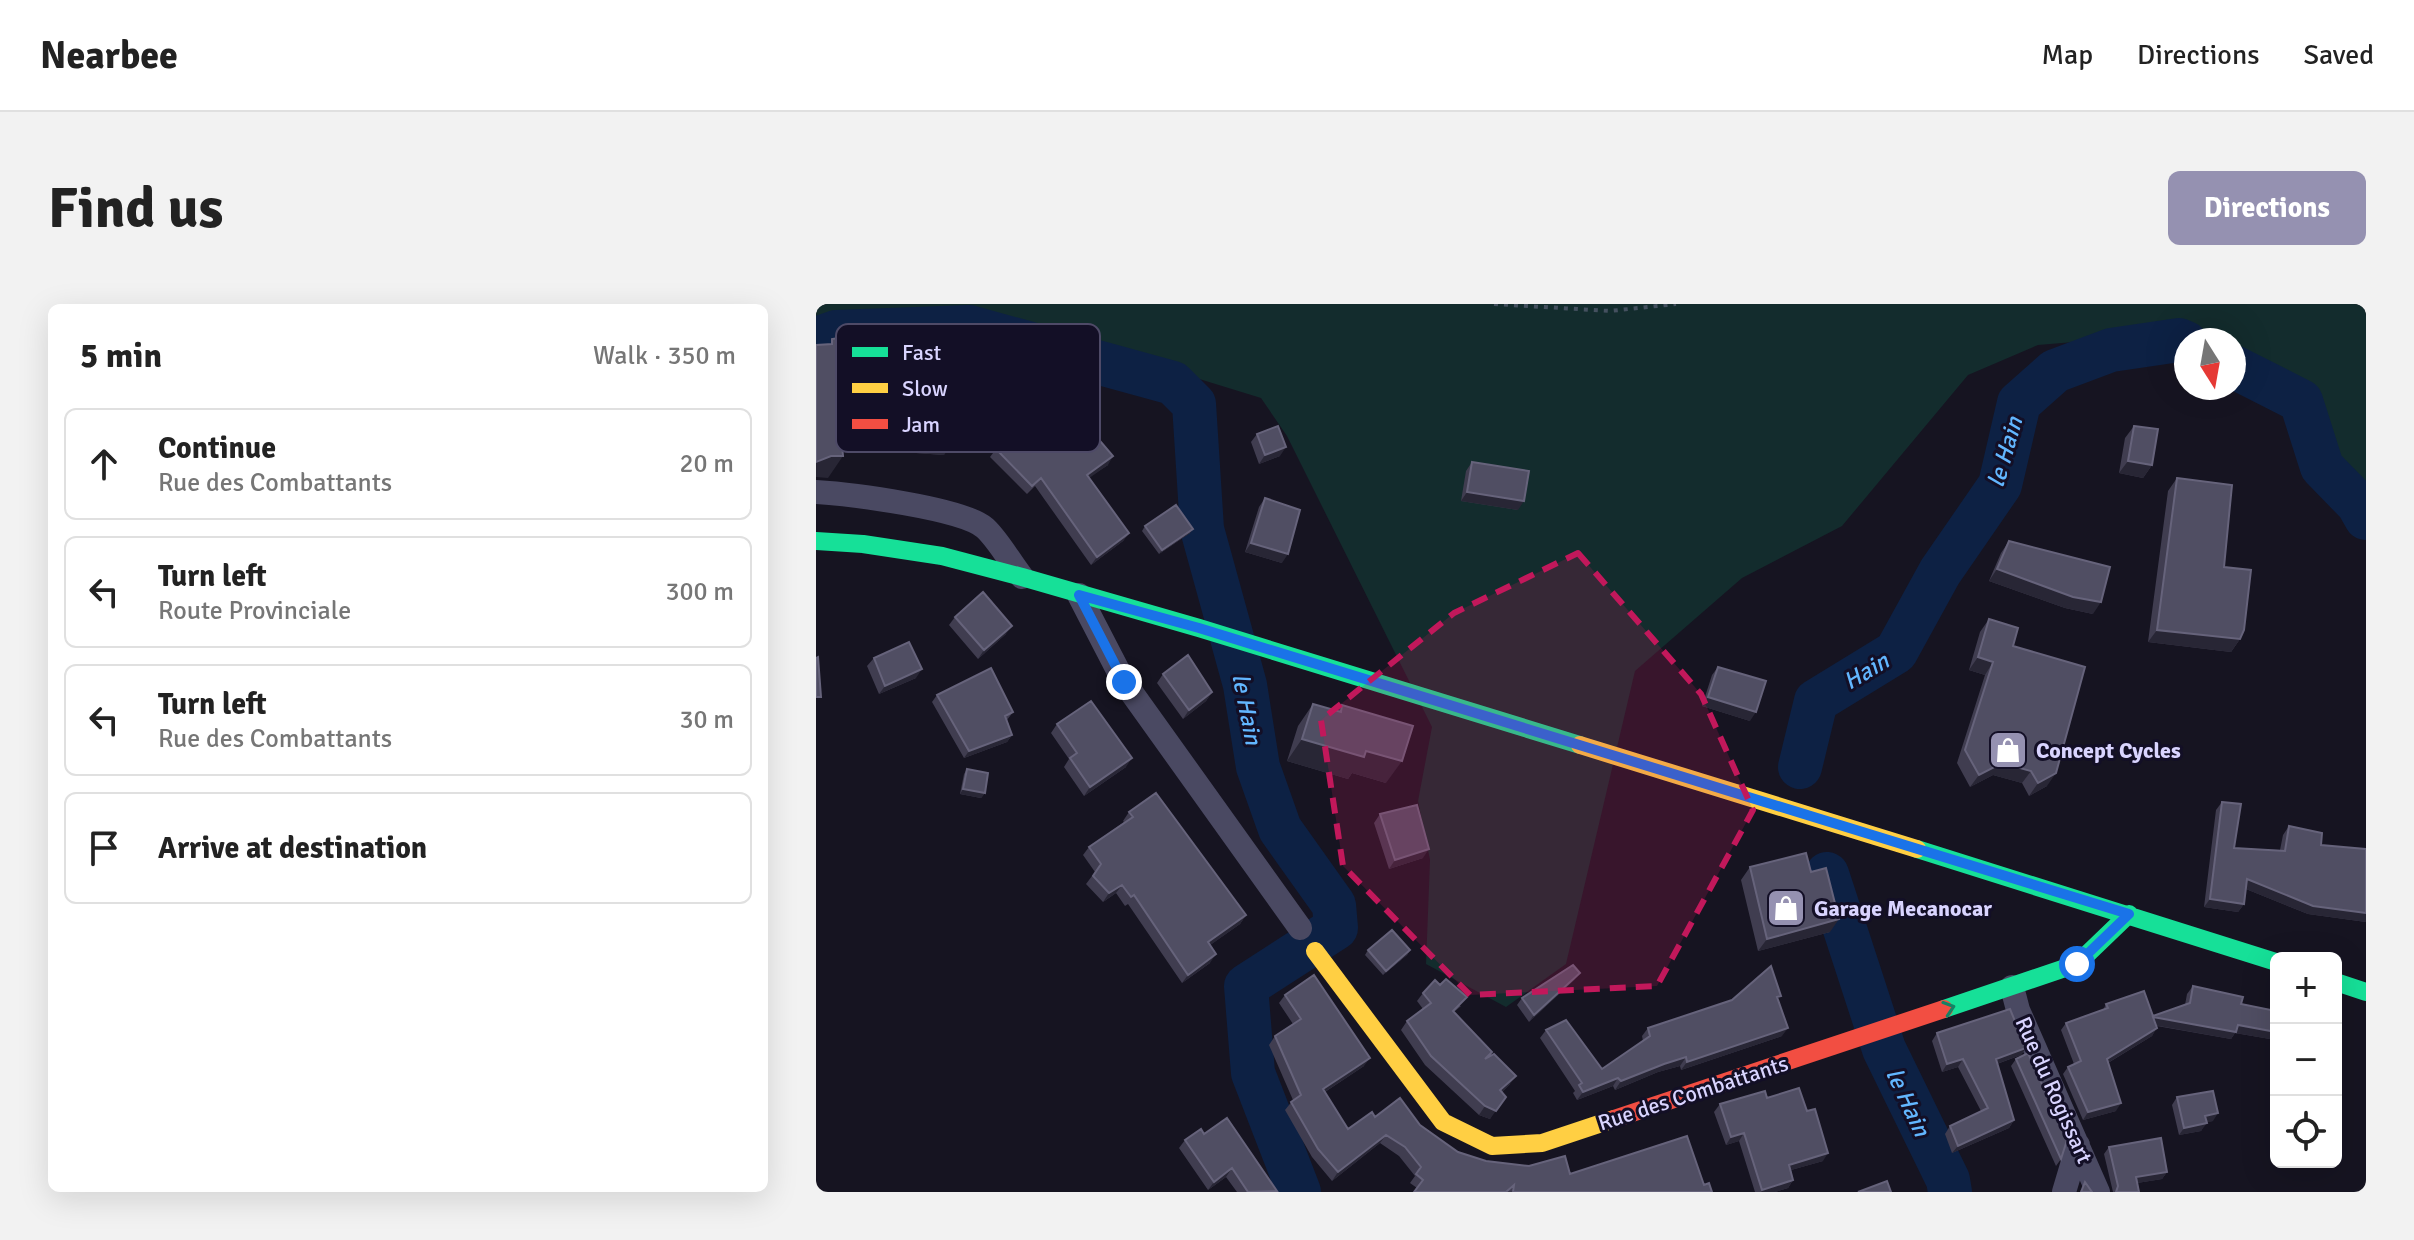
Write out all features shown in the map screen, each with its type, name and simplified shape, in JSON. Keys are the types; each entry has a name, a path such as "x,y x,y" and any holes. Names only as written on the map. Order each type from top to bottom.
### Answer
{"main road":[{"path":"816,541 863,544 942,556 1199,628 2270,960"},
{"name":"Rue des Combattants","path":"1315,951 1443,1122 1492,1146 1542,1143 2077,964 2129,914"},
{"path":"2342,984 2366,992"}],"street":[{"path":"816,492 850,494 952,514 983,527 1022,577"},
{"path":"1079,595 1124,682 1300,928"},
{"name":"Rue du Rogissart","path":"2012,987 2018,1010 2098,1192"},
{"path":"2064,1192 2078,1145"}],"path":[{"path":"1494,304 1610,311 1676,304"}],"highlighted area":[{"path":"1578,553 1701,694 1753,810 1657,986 1470,995 1343,866 1321,720 1454,613"}],"green space":[{"path":"816,304 2366,304 2366,489 2341,476 2318,409 2281,373 2246,354 2246,328 2174,328 2174,334 2038,345 1968,375 1842,526 1742,578 1635,671 1566,964 1506,1007 1426,964 1430,860 1418,801 1432,727 1287,436 1261,398 1100,348 1100,324 836,324 836,336 816,337"}],"building":[{"path":"836,338 836,452 843,452 843,456 831,456 816,462 816,345 832,344 832,339"},
{"path":"1278,426 1286,447 1265,455 1257,434"},
{"path":"2134,426 2158,429 2152,465 2128,461"},
{"path":"1100,441 1113,456 1087,475 1129,533 1097,557 1041,478 1032,486 999,452 1100,452"},
{"path":"1472,462 1529,471 1524,501 1467,492"},
{"path":"2177,478 2232,485 2224,567 2251,570 2244,630 2240,639 2157,630"},
{"path":"1265,498 1300,510 1288,554 1251,543"},
{"path":"1176,505 1193,529 1162,550 1145,526"},
{"path":"2009,541 2110,567 2101,602 2073,597 1997,569"},
{"path":"983,592 1012,626 984,650 955,617"},
{"path":"1989,619 2018,628 2013,646 2085,667 2056,773 2038,783 2031,771 2002,763 1979,775 1965,750 1993,662 1978,657"},
{"path":"909,642 922,669 885,686 874,658"},
{"path":"1188,655 1212,692 1189,710 1163,674"},
{"path":"818,657 821,697 816,697"},
{"path":"1718,667 1766,681 1756,712 1708,697"},
{"path":"991,668 1013,712 1005,716 1012,735 969,751 937,695"},
{"path":"1091,701 1132,758 1090,787 1070,758 1077,753 1057,724"},
{"path":"1313,704 1341,712 1342,705 1413,726 1402,761 1366,751 1364,757 1302,739"},
{"path":"967,769 988,773 985,793 963,789"},
{"path":"1156,793 1246,915 1208,942 1216,954 1188,975 1134,895 1131,897 1122,885 1109,893 1093,876 1101,864 1089,847 1133,817 1129,812"},
{"path":"2222,802 2241,804 2234,848 2285,851 2289,826 2322,833 2321,845 2366,849 2366,913 2313,906 2247,879 2244,904 2210,899"},
{"path":"1417,805 1429,849 1395,860 1380,814"},
{"name":"Garage Mecanocar","path":"1806,853 1811,872 1826,868 1839,919 1767,939 1750,867"},
{"path":"1392,930 1410,950 1386,971 1368,950"},
{"path":"1573,965 1580,973 1534,1015 1522,998"},
{"path":"1771,966 1781,996 1777,997 1788,1028 1687,1062 1686,1057 1621,1081 1618,1078 1583,1092 1579,1085 1582,1083 1546,1030 1566,1020 1602,1069 1650,1036 1648,1028 1732,1000"},
{"path":"1314,975 1370,1058 1323,1089 1348,1129 1372,1112 1375,1117 1400,1098 1420,1125 1458,1152 1486,1161 1529,1166 1565,1156 1570,1174 1687,1136 1704,1185 1709,1183 1712,1192 1513,1192 1514,1185 1506,1192 1414,1192 1423,1180 1416,1174 1421,1167 1405,1147 1386,1135 1338,1172 1318,1149 1291,1102 1301,1095 1275,1036 1301,1019 1285,995"},
{"path":"1446,979 1467,997 1453,1011 1492,1052 1485,1059 1494,1054 1516,1076 1500,1090 1506,1097 1496,1111 1485,1106 1431,1056 1407,1021 1431,1003 1423,993 1435,980 1440,985"},
{"path":"2193,986 2243,997 2241,1004 2270,1010 2270,1031 2238,1025 2236,1032 2153,1017 2157,1028 2107,1059 2121,1103 2088,1112 2068,1067 2081,1061 2066,1023 2144,991 2153,1016 2190,1003"},
{"path":"2010,1009 2026,1048 1996,1059 2014,1120 1958,1146 1950,1126 1988,1108 1963,1059 1947,1064 1937,1033"},
{"path":"2028,1053 2067,1140 2061,1159 2016,1059"},
{"path":"1799,1088 1807,1111 1815,1109 1828,1153 1789,1165 1793,1180 1762,1190 1744,1133 1731,1137 1720,1104 1765,1091 1767,1098"},
{"path":"2213,1091 2218,1113 2205,1116 2207,1123 2184,1128 2177,1097"},
{"path":"1227,1118 1277,1191 1248,1192 1232,1168 1214,1182 1185,1140 1201,1129 1204,1134"},
{"path":"2161,1138 2167,1172 2136,1177 2139,1192 2116,1192 2118,1186 2109,1147"},
{"path":"1887,1181 1891,1192 1858,1192"},
{"path":"2085,1182 2092,1192 2081,1192"}],"waterway":[{"name":"le Hain","path":"816,339 836,332"},
{"name":"le Hain","path":"1800,767 1816,701 1896,652 1940,572 2000,485 2019,403 2055,371 2111,350 2174,341"},
{"name":"le Hain","path":"1100,363 1173,383 1194,404 1202,529 1245,685 1258,767 1280,829 1334,905 1336,928 1246,986 1253,1073 1299,1192"},
{"name":"le Hain","path":"2246,373 2301,401 2322,467 2358,504 2366,518"},
{"name":"le Hain","path":"1827,874 1884,1049 1948,1180 1950,1192"}],"traffic: fast":[{"path":"816,541 863,544 942,556 1022,577 1580,745"},
{"path":"1917,849 2270,960"},
{"path":"1944,1009 2077,964 2129,914"},
{"path":"2342,984 2366,992"}],"traffic: slow":[{"path":"1580,745 1917,849"},
{"path":"1315,951 1443,1122 1492,1146 1542,1143 1614,1119"}],"traffic: jam":[{"path":"1614,1119 1944,1009"}],"place":[{"name":"Concept Cycles","path":"2008,750"},
{"name":"Garage Mecanocar","path":"1786,908"}],"route":[{"path":"1124,682 1079,595 1199,628 2129,914 2077,964"}],"water label":[{"name":"Hain","path":"1866,671"}]}
